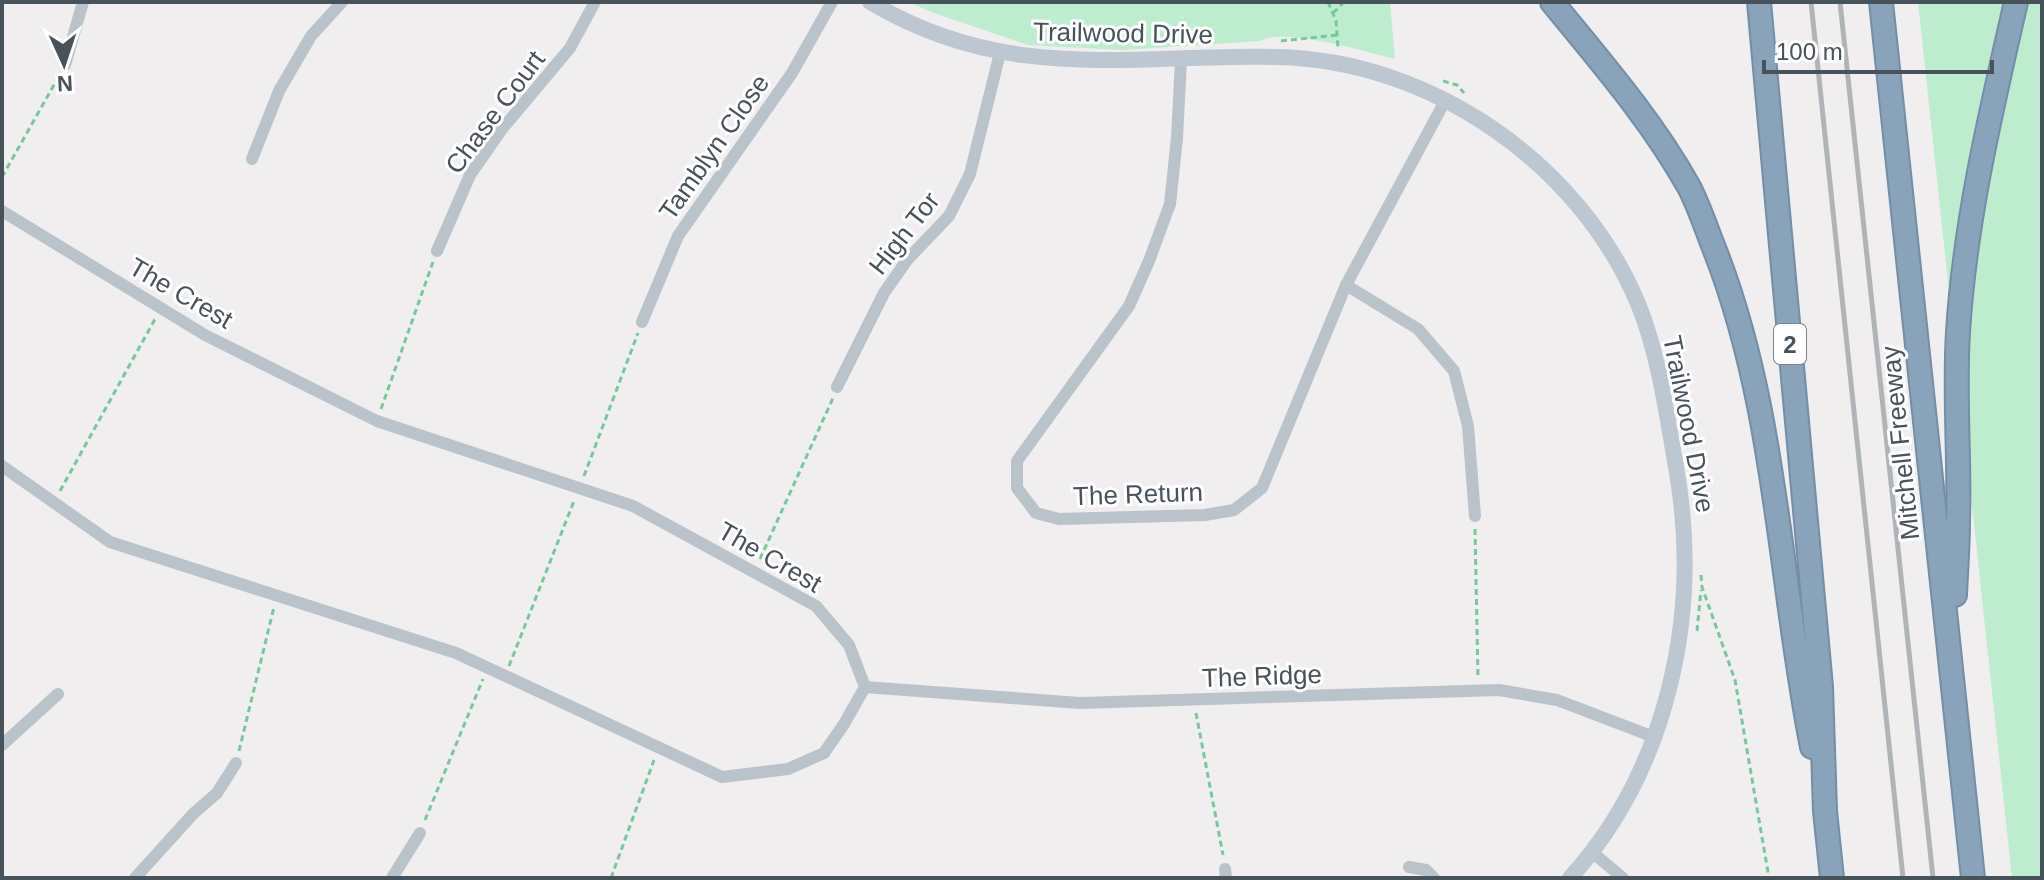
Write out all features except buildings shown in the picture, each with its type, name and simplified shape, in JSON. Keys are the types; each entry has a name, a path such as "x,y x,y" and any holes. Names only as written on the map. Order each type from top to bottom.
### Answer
{"highway":[{"path":"1552,2 1638,106 1690,188 1725,276 1751,365 1801,690 1825,811"},
{"name":"2","path":"1759,2 1821,687 1825,811 1832,878"},
{"name":"Mitchell Freeway","path":"1881,2 1973,878"},
{"path":"1951,664 1958,521 1958,331 1971,215 2016,2"}],"street":[{"path":"65,65 83,2"},
{"path":"252,159 279,91 311,36 342,2"},
{"name":"Chase Court","path":"437,251 470,175 502,129 570,48 595,2"},
{"name":"Tamblyn Close","path":"642,322 678,236 792,73 832,2"},
{"name":"Trailwood Drive","path":"870,2 907,22 1000,53 1076,61 1281,57 1333,63 1387,76 1429,92 1473,115 1524,151 1575,205 1618,265 1638,304 1652,343 1680,492 1685,563 1684,599 1676,657 1654,737 1626,797 1592,852 1570,878"},
{"name":"High Tor","path":"837,387 884,293 907,260 949,216 970,174 1000,53"},
{"name":"The Return","path":"1181,60 1170,204 1149,261 1129,306 1017,461 1017,488 1036,513 1059,519 1205,515 1234,510 1262,488 1346,285 1445,101"},
{"name":"The Crest","path":"2,211 205,335 377,421 633,506 816,606 849,645 865,687"},
{"path":"1346,285 1418,329 1454,371 1468,426 1475,516"},
{"path":"2,466 110,542 456,653 722,777 788,769 824,753 865,687"},
{"name":"The Ridge","path":"865,687 1080,703 1518,691 1557,700 1654,737"},
{"path":"2,745 58,694"},
{"path":"135,878 193,814 217,793 236,763"},
{"path":"392,878 420,833"},
{"path":"1592,852 1623,878"},
{"path":"1409,867 1426,870 1434,878"}],"path":[{"path":"1328,2 1333,13 1338,47 1343,53"},
{"path":"1333,13 1344,2"},
{"path":"1272,41 1337,35"},
{"path":"2,177 65,65"},
{"path":"1436,80 1453,83 1469,97"},
{"path":"377,421 437,251"},
{"path":"54,502 160,308"},
{"path":"754,572 837,387"},
{"path":"1475,516 1479,690"},
{"path":"1700,567 1702,587 1735,680 1769,878"},
{"path":"236,763 276,596"},
{"path":"420,833 488,668"},
{"path":"1194,701 1226,874"},
{"path":"611,878 658,749"}],"green space":[{"path":"909,2 1390,2 1395,59 1326,42 1288,37 1122,50 1028,45"},
{"path":"1918,2 2042,2 2042,878 2012,878"}],"railway":[{"path":"1811,2 1903,878"},
{"path":"1840,2 1933,878"}]}
